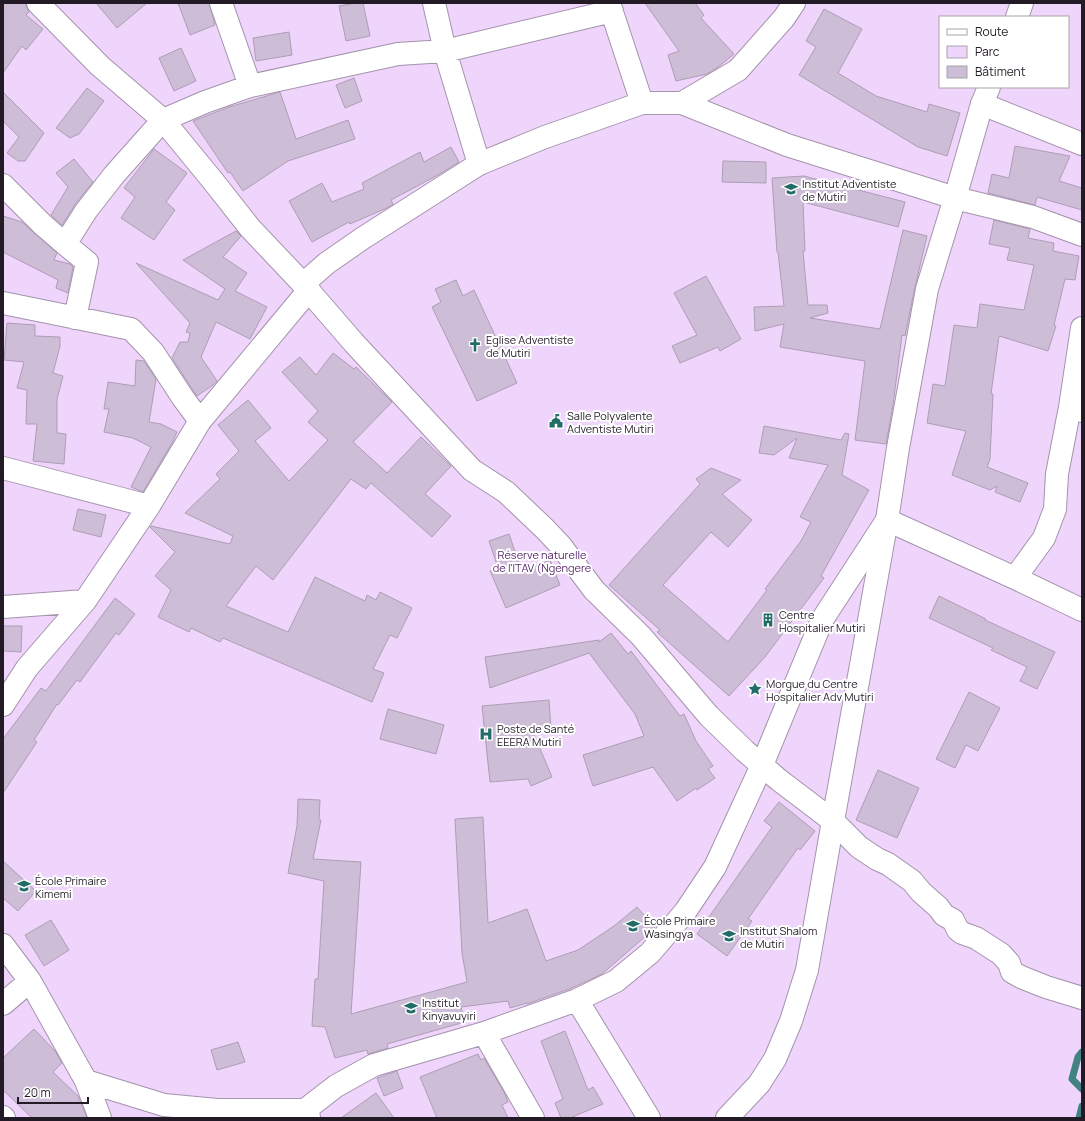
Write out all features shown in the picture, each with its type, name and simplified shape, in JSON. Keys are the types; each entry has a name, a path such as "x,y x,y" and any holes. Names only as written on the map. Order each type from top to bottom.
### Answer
{"street":[{"path":"38,3 100,66 163,120 214,181 250,228 306,287 354,343 472,470 506,492 526,509 561,546 594,590 641,636 709,716 745,751 779,780 833,821 859,847 877,859 888,864 912,881 944,915 953,920 958,930 976,938 1001,954 1009,963 1012,972 1046,988 1082,998"},
{"path":"221,3 250,86"},
{"path":"434,3 445,51 479,164"},
{"path":"682,103 738,70 784,18 794,3"},
{"path":"1016,16 1022,3"},
{"path":"65,244 86,211 114,175 163,120 205,102 250,86 398,54 445,51 611,7 642,103"},
{"path":"728,1118 759,1084 775,1059 791,1021 807,970 927,289 986,96 1082,144"},
{"path":"3,705 27,668 85,601 148,506 200,421 306,287 328,263 362,238 479,164 545,137 642,103 682,103 787,145 955,198 1033,217 1082,235"},
{"path":"3,185 43,225 87,262 75,318"},
{"path":"3,303 131,329 153,352 200,421"},
{"path":"1015,578 1044,538 1056,508 1057,474 1076,409 1082,328"},
{"path":"3,468 148,506"},
{"path":"887,520 1082,610"},
{"path":"86,1081 164,1105 217,1110 304,1115 336,1086 374,1064 484,1033 577,1000 616,981 650,953 685,912 715,867 762,766 822,620 887,520"},
{"path":"3,606 85,601"},
{"path":"3,945 30,981 86,1081 100,1118"},
{"path":"3,1004 30,981"},
{"path":"577,1000 649,1118"},
{"path":"484,1033 533,1118"}],"green space":[{"name":"Réserve naturelle de l'ITAV (Ngengere","path":"3,3 1082,3 1082,1118 3,1118"}],"building":[{"path":"3,3 26,3 29,12 26,15 43,29 26,50 22,46 3,73"},
{"path":"96,3 147,3 117,28"},
{"path":"178,3 209,3 215,25 190,35"},
{"path":"363,3 370,36 346,41 339,6"},
{"path":"645,3 695,3 704,15 701,18 734,54 707,74 676,81 668,55 679,51"},
{"path":"824,9 862,29 838,73 876,96 927,112 929,104 960,113 947,156 918,147 799,75 816,47 806,41"},
{"path":"289,32 292,55 256,61 253,38"},
{"path":"181,48 196,81 174,91 159,58"},
{"path":"354,78 362,101 345,108 336,85"},
{"path":"87,88 104,101 79,134 70,138 56,128"},
{"path":"3,92 44,133 25,161 18,161 7,153 19,137 3,121"},
{"path":"280,92 296,139 348,120 355,139 288,161 243,191 230,172 228,173 193,121 229,107"},
{"path":"1015,146 1070,156 1059,181 1082,188 1082,210 1037,197 1035,205 988,193 992,174 1009,178"},
{"path":"451,147 459,162 391,200 393,204 389,207 350,224 349,222 312,242 289,201 322,183 332,202 364,189 362,183 420,152 424,162"},
{"path":"154,149 187,173 166,202 175,210 154,240 121,218 135,197 124,188"},
{"path":"74,159 93,182 76,203 62,225 51,215 68,187 56,173"},
{"path":"723,161 766,162 766,183 722,182"},
{"path":"804,176 905,202 898,227 803,202 805,251 803,251 808,305 827,305 828,313 810,318 880,329 903,230 927,236 905,336 902,335 893,405 886,444 855,440 865,361 780,347 784,324 755,331 754,307 784,306 777,252 772,178"},
{"path":"3,216 22,222 57,253 54,260 70,264 73,267 68,293 56,288 58,280 3,252"},
{"path":"994,220 1030,229 1028,238 1054,243 1053,251 1079,256 1075,280 1065,279 1054,325 1056,326 1048,351 999,336 991,394 993,394 990,459 987,467 1028,483 1020,502 995,492 997,486 990,490 952,475 966,431 927,423 933,384 945,386 954,325 977,328 980,304 1024,310 1034,265 1007,260 1010,248 989,244"},
{"path":"236,231 241,236 223,257 247,273 235,291 267,307 250,339 216,322 201,357 217,381 197,396 172,358 180,342 188,342 190,333 186,332 190,323 136,263 218,300 225,289 183,260"},
{"path":"706,276 741,339 720,351 718,347 680,363 672,346 697,335 674,293"},
{"name":"Eglise Adventiste de Mutiri","path":"456,280 463,296 474,290 517,383 477,401 432,307 441,302 435,289"},
{"path":"7,323 35,325 35,336 60,337 60,346 53,373 63,376 57,399 57,433 66,434 64,464 33,461 37,424 26,424 27,390 17,388 24,362 4,360"},
{"path":"333,353 354,369 356,367 392,402 353,442 387,473 421,437 451,466 425,494 451,516 432,537 371,483 366,489 351,479 273,580 256,566 226,606 288,632 315,577 365,601 367,595 376,600 380,592 412,608 397,638 390,635 373,669 384,673 372,702 223,638 220,642 191,628 189,632 158,617 171,590 155,576 175,552 150,527 230,544 233,536 185,513 220,479 216,474 239,451 218,425 248,400 271,428 255,441 289,481 328,440 308,422 318,411 282,372 300,357 316,375"},
{"path":"136,360 144,361 156,379 149,422 161,424 177,432 143,492 131,487 151,447 133,438 104,432 109,409 104,409 108,382 135,386"},
{"path":"764,426 841,440 845,433 849,434 842,475 869,490 821,576 824,578 765,657 729,696 657,632 660,630 609,585 700,484 696,479 711,468 741,480 722,494 752,520 728,547 711,532 663,585 728,642 801,541 811,522 800,517 828,465 789,458 797,438 774,455 759,453"},
{"path":"78,509 106,515 101,537 73,530"},
{"path":"509,534 522,572 550,560 560,585 506,608 490,571 498,568 489,541"},
{"path":"939,596 986,619 985,620 1055,652 1037,689 1020,681 1027,667 991,650 993,648 929,618"},
{"path":"115,598 135,614 119,635 116,633 80,682 77,680 58,705 57,704 34,740 37,742 3,793 3,739 41,688 46,691"},
{"path":"3,626 22,626 21,652 3,651"},
{"path":"611,633 628,654 631,651 680,716 684,714 696,741 713,766 708,769 715,778 697,790 696,788 677,801 653,767 593,786 583,755 644,736 635,714 589,653 490,688 485,657 599,640 599,642"},
{"path":"969,692 1000,708 978,751 966,745 955,768 936,759"},
{"path":"549,700 551,729 532,730 552,777 531,786 528,779 490,782 482,706"},
{"path":"388,709 444,725 436,754 380,739"},
{"path":"878,770 919,788 897,838 856,820"},
{"path":"298,799 320,800 319,820 321,820 313,859 361,862 351,1014 467,982 462,953 455,819 483,817 488,923 527,909 546,961 578,950 614,926 637,907 655,928 602,974 572,988 527,1004 510,1008 508,1001 461,1007 465,1022 387,1044 388,1048 368,1054 367,1050 335,1058 325,1027 312,1026 315,979 318,979 324,881 288,873 297,826"},
{"path":"779,802 815,831 800,850 798,848 776,879 748,919 752,921 727,956 697,934 772,827 764,821"},
{"path":"3,861 36,891 18,911 3,898"},
{"path":"51,920 69,950 44,966 25,935"},
{"path":"34,1029 55,1051 62,1063 53,1072 78,1096 87,1118 32,1118 3,1090 3,1058"},
{"path":"565,1031 588,1090 593,1087 603,1104 570,1118 561,1118 555,1103 563,1099 541,1041"},
{"path":"238,1042 245,1062 217,1070 211,1050"},
{"path":"478,1054 481,1060 484,1058 504,1092 508,1102 502,1105 508,1118 437,1118 420,1077"},
{"path":"397,1071 403,1088 384,1096 377,1078"},
{"path":"376,1093 394,1118 341,1118"}],"waterway":[{"path":"1082,1052 1078,1057 1072,1079 1082,1089"},
{"path":"1079,1118 1082,1106"}],"place":[{"name":"Institut Adventiste de Mutiri","path":"791,189"},
{"name":"Eglise Adventiste de Mutiri","path":"475,345"},
{"name":"Salle Polyvalente Adventiste Mutiri","path":"556,421"},
{"name":"Centre Hospitalier Mutiri","path":"768,620"},
{"name":"Morgue du Centre Hospitalier Adv Mutiri","path":"755,689"},
{"name":"Poste de Santé EEERA Mutiri","path":"486,734"},
{"name":"École Primaire Kimemi","path":"24,886"},
{"name":"École Primaire Wasingya","path":"633,926"},
{"name":"Institut Shalom de Mutiri","path":"729,936"},
{"name":"Institut Kinyavuyiri","path":"411,1008"}]}
